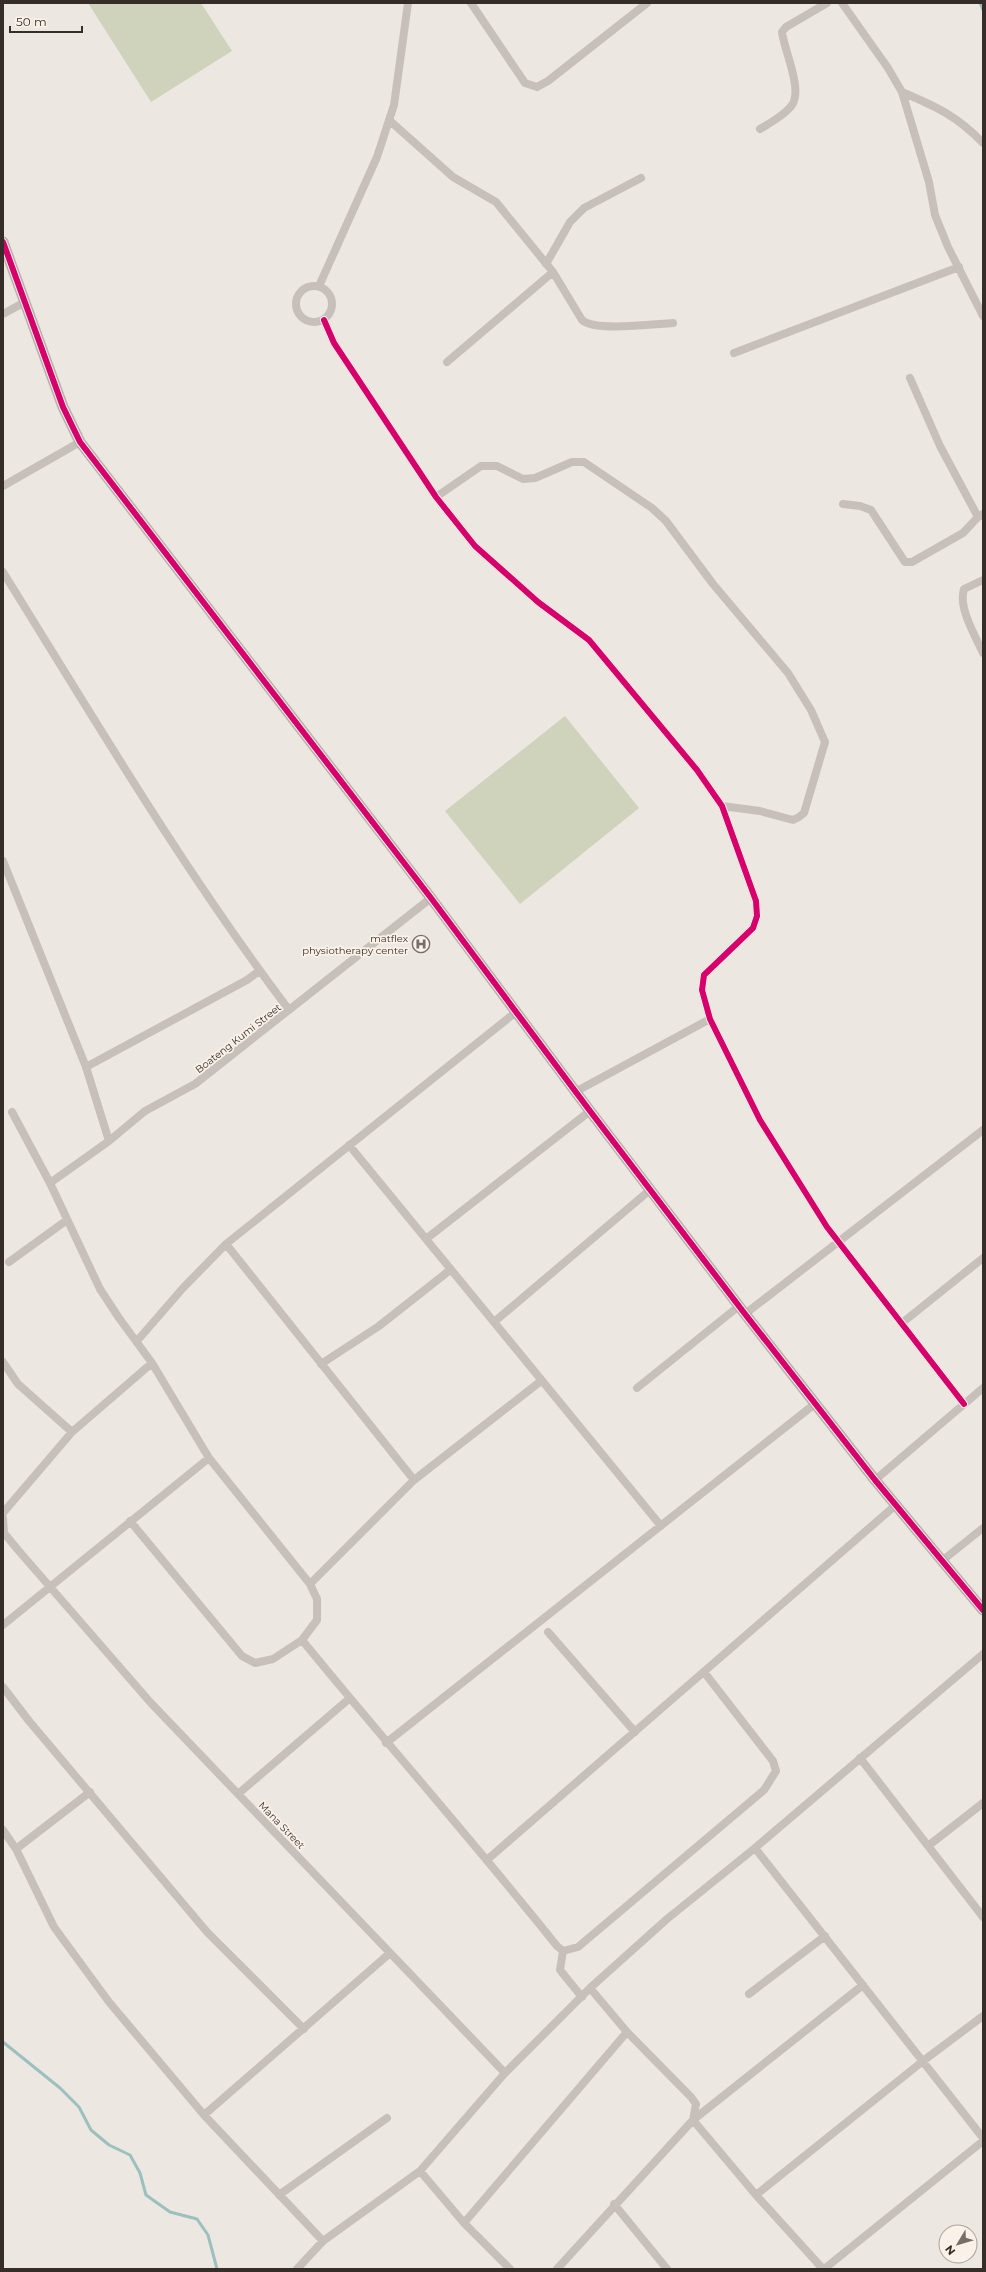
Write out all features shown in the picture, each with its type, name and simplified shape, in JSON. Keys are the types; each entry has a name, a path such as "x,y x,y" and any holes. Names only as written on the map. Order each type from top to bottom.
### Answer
{"street":[{"path":"319,286 377,157 394,105 408,3"},
{"path":"470,3 525,83 537,87 548,81 647,3"},
{"path":"760,129 781,116 792,105 796,97 795,85 782,32 786,27 827,3"},
{"path":"842,3 888,68 902,92 929,182 935,215 942,234 983,316"},
{"path":"902,92 944,110 967,126 983,143"},
{"path":"389,120 453,177 496,202 553,272 582,320 586,324 602,326 673,323"},
{"path":"546,264 570,222 584,208 641,178"},
{"path":"3,242 63,407 80,442 431,898 590,1112 742,1310 875,1480 983,1610"},
{"path":"734,353 959,266"},
{"path":"447,362 553,272"},
{"path":"319,286 328,292 332,301 331,312 324,320 314,323 304,320 296,307 300,292 308,287 319,286"},
{"path":"3,314 25,302"},
{"path":"324,320 334,343 436,497 475,546 507,576 589,640 697,770 722,806 756,901 757,916 753,928 704,975 702,990 710,1019 760,1120 779,1153 827,1227 964,1404"},
{"path":"843,504 860,506 871,510 906,562 912,562 963,533 980,515 940,446 910,378"},
{"path":"3,486 80,442"},
{"path":"436,497 482,466 497,466 524,478 529,478 553,472 572,462 584,462 652,508 666,521 713,584 788,673 811,710 825,742 804,813 799,817 793,820 760,811 722,806"},
{"path":"3,572 140,794 259,971 288,1010"},
{"path":"983,580 964,589 962,595 971,627 983,653"},
{"path":"3,862 86,1067 109,1141"},
{"name":"Boateng Kumi Street","path":"50,1183 109,1141 144,1111 194,1084 431,898"},
{"path":"86,1067 247,980 259,971"},
{"path":"137,1341 183,1288 226,1244 516,1012"},
{"path":"575,1092 710,1019"},
{"path":"12,1112 50,1183 100,1289 152,1363 209,1458 310,1584 317,1599 317,1620 302,1640 273,1659 255,1663 242,1656 130,1521"},
{"path":"426,1239 590,1112"},
{"path":"637,1388 742,1310 840,1242 983,1130"},
{"path":"349,1146 661,1526"},
{"path":"494,1322 650,1190"},
{"path":"9,1262 67,1220"},
{"path":"226,1244 414,1480"},
{"path":"902,1323 983,1258"},
{"path":"321,1364 379,1326 450,1270"},
{"path":"3,1362 18,1384 72,1432"},
{"path":"3,1513 72,1432 152,1363"},
{"path":"310,1584 414,1480 541,1381"},
{"path":"875,1480 983,1388"},
{"path":"386,1743 816,1403"},
{"path":"3,1625 209,1458"},
{"path":"488,1860 896,1504"},
{"name":"Mana Street","path":"3,1518 4,1533 48,1587 150,1702 505,2073"},
{"path":"943,1560 983,1528"},
{"path":"548,1632 635,1732"},
{"path":"302,1640 386,1743 488,1860 557,1946 563,1951"},
{"path":"297,2269 323,2241 420,2171 505,2073 590,1988 667,1919 755,1848 983,1654"},
{"path":"563,1951 578,1947 764,1790 772,1780 776,1771 772,1761 704,1672"},
{"path":"3,1687 207,1932 304,2029"},
{"path":"238,1794 350,1698"},
{"path":"860,1758 983,1917"},
{"path":"16,1849 90,1792"},
{"path":"928,1846 983,1803"},
{"path":"3,1830 16,1849 54,1927 109,2002 204,2115 323,2241"},
{"path":"755,1848 983,2138"},
{"path":"749,1994 825,1936"},
{"path":"563,1951 560,1970 582,1997"},
{"path":"204,2115 390,1953"},
{"path":"557,2269 614,2204 693,2120 863,1985"},
{"path":"590,1988 627,2032 692,2097 696,2104 693,2120"},
{"path":"756,2195 923,2061 983,2016"},
{"path":"464,2223 627,2032"},
{"path":"279,2195 387,2118"},
{"path":"693,2120 756,2195 823,2269 983,2141"},
{"path":"420,2171 464,2223 510,2269"},
{"path":"614,2204 667,2269"}],"green space":[{"path":"88,3 201,3 232,51 151,102"},
{"path":"565,716 639,808 520,904 445,811"}],"waterway":[{"path":"980,3 983,10"},
{"path":"3,2042 60,2088 79,2107 91,2130 109,2145 130,2155 140,2173 146,2195 170,2212 197,2219 208,2235 217,2269"}],"cycle path":[{"path":"3,242 63,407 80,442 431,898 590,1111 745,1314 875,1480 983,1610"},
{"path":"324,320 334,343 436,497 475,546 538,602 589,640 697,770 722,806 756,901 757,916 753,928 704,975 702,990 710,1019 760,1120 827,1227 964,1404"}],"place":[{"name":"matflex physiotherapy center","path":"421,944"}]}
